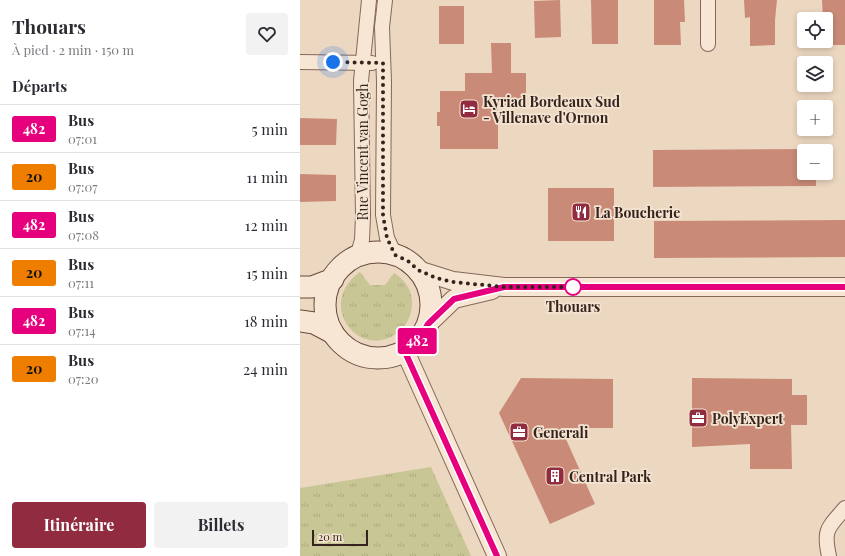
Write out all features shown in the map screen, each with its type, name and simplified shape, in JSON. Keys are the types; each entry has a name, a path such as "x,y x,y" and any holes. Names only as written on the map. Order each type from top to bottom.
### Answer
{"main road":[{"path":"300,321 314,323 333,333 344,345 357,354 373,358 389,357 405,352 418,340 428,324 431,310 430,296 426,282 418,270 408,261 395,255 383,252 370,253 357,257 343,266 333,279 327,292 325,306 333,333"},
{"path":"300,287 312,287 333,279"}],"street":[{"name":"Rue Vincent van Gogh","path":"357,257 362,240 361,82 369,0"},
{"name":"Rue Vincent van Gogh","path":"385,0 382,27 383,215 387,238 395,255"},
{"path":"708,0 708,44"},
{"path":"300,62 383,63"},
{"path":"418,270 453,282 504,287 845,287"},
{"path":"428,324 454,299 504,287"},
{"path":"405,352 497,556"},
{"path":"829,556 826,532 845,508"}],"green space":[{"path":"360,272 370,285 385,285 394,273 408,286 412,300 410,314 405,325 396,334 382,340 368,340 356,334 347,325 342,313 341,299 347,285"},
{"path":"431,467 471,556 300,556 300,488"}],"building":[{"path":"560,0 561,37 535,38 534,1"},
{"path":"591,0 618,0 618,44 592,44"},
{"path":"654,0 684,0 685,22 680,22 681,45 654,45"},
{"path":"744,0 777,0 775,45 750,46 750,17 745,18"},
{"path":"822,0 845,0 845,45 833,45 833,12 823,12"},
{"path":"439,6 464,6 464,44 439,44"},
{"name":"Kyriad Bordeaux Sud - Villenave d'Ornon","path":"491,43 511,43 511,73 526,73 526,105 498,106 498,149 440,149 440,126 437,126 437,112 440,112 440,91 465,91 465,73 492,73"},
{"path":"300,118 337,119 336,145 300,145"},
{"path":"797,149 797,180 816,180 816,186 653,187 653,150"},
{"path":"300,174 336,175 336,201 300,202"},
{"name":"La Boucherie","path":"548,188 614,188 614,241 548,241"},
{"path":"845,220 845,257 654,258 654,221"},
{"name":"Central Park","path":"521,378 613,379 613,428 561,428 595,504 550,524 499,413"},
{"path":"692,378 792,379 792,395 807,395 807,425 791,425 792,469 750,469 750,444 692,447"}],"bus line":[{"name":"482","path":"497,556 405,352 418,340 428,324 454,299 504,287 845,287"}],"place":[{"name":"Kyriad Bordeaux Sud - Villenave d'Ornon","path":"469,109"},
{"name":"La Boucherie","path":"581,212"},
{"name":"Thouars","path":"573,287"},
{"name":"PolyExpert","path":"698,418"},
{"name":"Generali","path":"519,432"},
{"name":"Central Park","path":"555,476"}],"route":[{"path":"333,62 383,63 383,215 387,238 395,255 408,261 418,270 436,278 453,282 504,287 573,287"}]}
